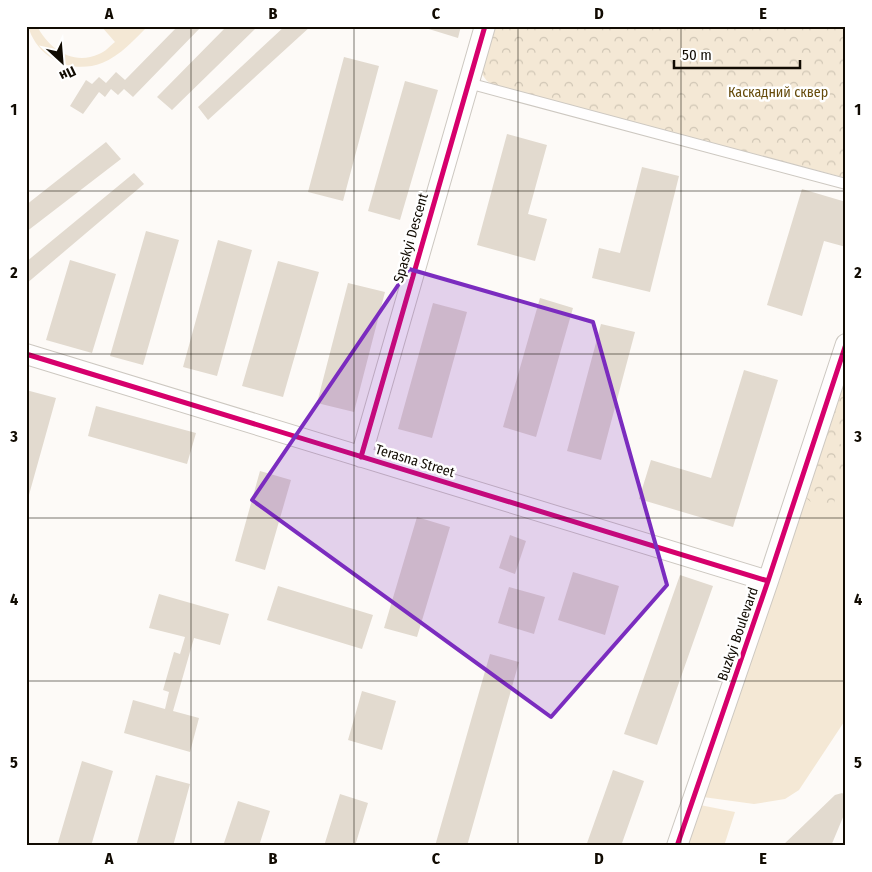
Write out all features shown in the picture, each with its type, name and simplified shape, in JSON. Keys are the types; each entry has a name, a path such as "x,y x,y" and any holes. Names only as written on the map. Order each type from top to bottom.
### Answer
{"street":[{"name":"Spaskyi Descent","path":"361,457 485,26"},
{"name":"Buzkyi Boulevard","path":"677,846 768,581 846,344"},
{"name":"Terasna Street","path":"26,354 768,581"}],"lane":[{"path":"468,83 846,184"}],"highlighted area":[{"path":"409,269 593,322 667,585 551,717 252,500"}],"green space":[{"path":"28,26 37,26 48,42 55,48 63,53 80,58 101,53 115,42 101,26 148,26 127,47 109,60 90,66 79,67 67,65 47,55 32,37"},
{"name":"Каскадний сквер","path":"490,26 846,26 846,178 497,87 487,81 481,73"},
{"path":"846,354 846,719 799,790 785,799 754,804 703,797"},
{"path":"846,366 846,417 843,420 838,441 846,451 846,456 834,503 826,508 817,507 801,494"},
{"path":"700,805 735,812 724,846 687,846"}],"building":[{"path":"178,26 202,26 133,97 124,89 118,95 111,89 105,97 99,92 83,114 70,106 86,80 92,84 99,77 106,83 116,72 125,80"},
{"path":"227,26 258,26 172,110 157,97"},
{"path":"285,26 311,26 208,120 198,107"},
{"path":"419,26 461,26 458,38"},
{"path":"344,57 379,66 343,201 308,192"},
{"path":"405,81 438,90 400,220 368,211"},
{"path":"507,134 547,145 528,214 547,219 535,261 477,245"},
{"path":"106,142 121,159 26,232 26,205"},
{"path":"642,167 679,176 650,292 592,278 599,248 620,253"},
{"path":"134,173 144,184 26,284 26,262"},
{"path":"802,189 846,202 846,247 824,241 802,316 767,305"},
{"path":"146,231 179,240 143,365 110,356"},
{"path":"218,240 252,250 217,376 183,367"},
{"path":"70,260 116,274 92,353 46,340"},
{"path":"278,261 319,272 283,397 242,386"},
{"path":"348,283 385,292 354,412 317,403"},
{"path":"540,298 573,308 536,437 503,427"},
{"path":"433,303 467,312 432,438 398,429"},
{"path":"601,324 635,332 601,460 567,451"},
{"path":"744,370 778,380 733,527 639,499 651,460 711,478"},
{"path":"26,390 56,398 27,502 26,502"},
{"path":"96,406 196,433 187,464 88,436"},
{"path":"260,471 291,480 265,570 235,561"},
{"path":"417,517 450,527 417,637 384,628"},
{"path":"510,535 526,541 515,574 499,568"},
{"path":"573,572 619,586 605,635 558,620"},
{"path":"680,575 713,586 657,745 624,734"},
{"path":"278,586 373,615 362,649 267,620"},
{"path":"509,587 545,597 534,634 498,623"},
{"path":"159,594 229,614 220,645 194,638 173,711 199,718 190,752 124,733 133,700 165,709 169,692 163,690 174,652 180,654 185,637 149,628"},
{"path":"490,654 519,662 467,846 435,846"},
{"path":"362,691 396,701 382,750 348,740"},
{"path":"82,761 113,771 91,846 57,846"},
{"path":"613,770 644,781 621,846 586,846"},
{"path":"156,775 190,784 173,846 136,846"},
{"path":"842,793 846,796 846,810 831,846 782,846 835,795"},
{"path":"340,794 368,803 355,846 324,846"},
{"path":"238,801 270,811 259,846 223,846"}],"cycle path":[{"path":"361,457 485,26"},
{"path":"677,846 768,581 846,344"},
{"path":"26,354 768,581"}]}
